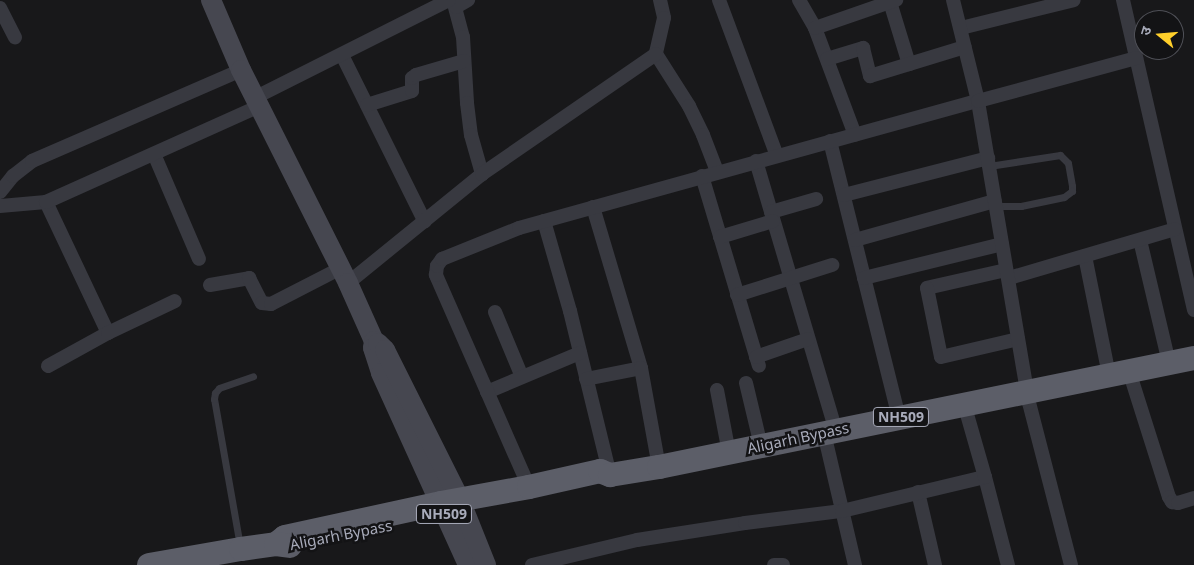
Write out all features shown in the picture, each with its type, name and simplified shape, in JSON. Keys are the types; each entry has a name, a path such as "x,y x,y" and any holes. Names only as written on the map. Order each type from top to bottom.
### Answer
{"highway":[{"name":"Aligarh Bypass","path":"453,507 600,471 609,475 659,468 761,446 829,441 899,418 966,415 1029,402 1119,373 1194,358"},
{"name":"Aligarh Bypass","path":"148,565 241,548 276,544 285,537 603,483 609,475"}],"main road":[{"path":"212,0 241,70 344,275 374,341 373,348 381,373 486,565"},
{"path":"453,507 468,565"}],"street":[{"path":"0,206 46,202 154,154 258,101 342,54 452,2 468,0"},
{"path":"210,285 249,278 262,303 271,304 344,275 425,222 482,174 656,54 664,18 660,0"},
{"path":"719,0 777,156"},
{"path":"799,0 815,28 855,135"},
{"path":"953,0 978,101 1029,402 1071,565"},
{"path":"961,28 1074,0"},
{"path":"1123,0 1134,49"},
{"path":"815,28 892,1 909,64"},
{"path":"452,2 463,37 472,135 482,174"},
{"path":"0,8 15,37"},
{"path":"827,59 863,48 870,76 965,47"},
{"path":"342,54 425,222"},
{"path":"656,54 689,106 703,135 717,172"},
{"path":"529,487 436,275 437,266 442,259 519,228 756,161 1134,59"},
{"path":"1136,60 1194,310"},
{"path":"367,105 412,91 412,78 416,75 464,61"},
{"path":"0,192 13,176 32,161 241,70"},
{"path":"830,142 899,418"},
{"path":"154,154 198,259"},
{"path":"756,161 808,339 842,511 855,565"},
{"path":"844,195 988,162"},
{"path":"702,176 757,361 808,339"},
{"path":"720,237 816,199"},
{"path":"46,202 108,333"},
{"path":"855,240 995,204"},
{"path":"592,207 641,368 659,468"},
{"path":"544,221 570,310 609,475"},
{"path":"1018,338 941,356 927,288 1008,274 1085,256 1174,229"},
{"path":"1140,240 1168,363"},
{"path":"864,278 1002,244"},
{"path":"1085,256 1119,373 1169,497 1172,502 1178,503 1194,498"},
{"path":"737,295 832,265"},
{"path":"48,366 108,333 175,302"},
{"path":"495,312 522,377"},
{"path":"487,392 580,353"},
{"path":"586,378 641,368"},
{"path":"746,383 761,446"},
{"path":"717,390 729,453"},
{"path":"966,415 985,476 1008,565"},
{"path":"532,565 637,540 745,523 842,511 985,476"},
{"path":"918,492 934,565"},
{"path":"774,565 783,565"}],"lane":[{"path":"988,162 1060,155 1068,163 1072,186 1072,191 1064,197 1020,206 995,204"},
{"path":"241,548 214,398 218,388 253,376"}]}
